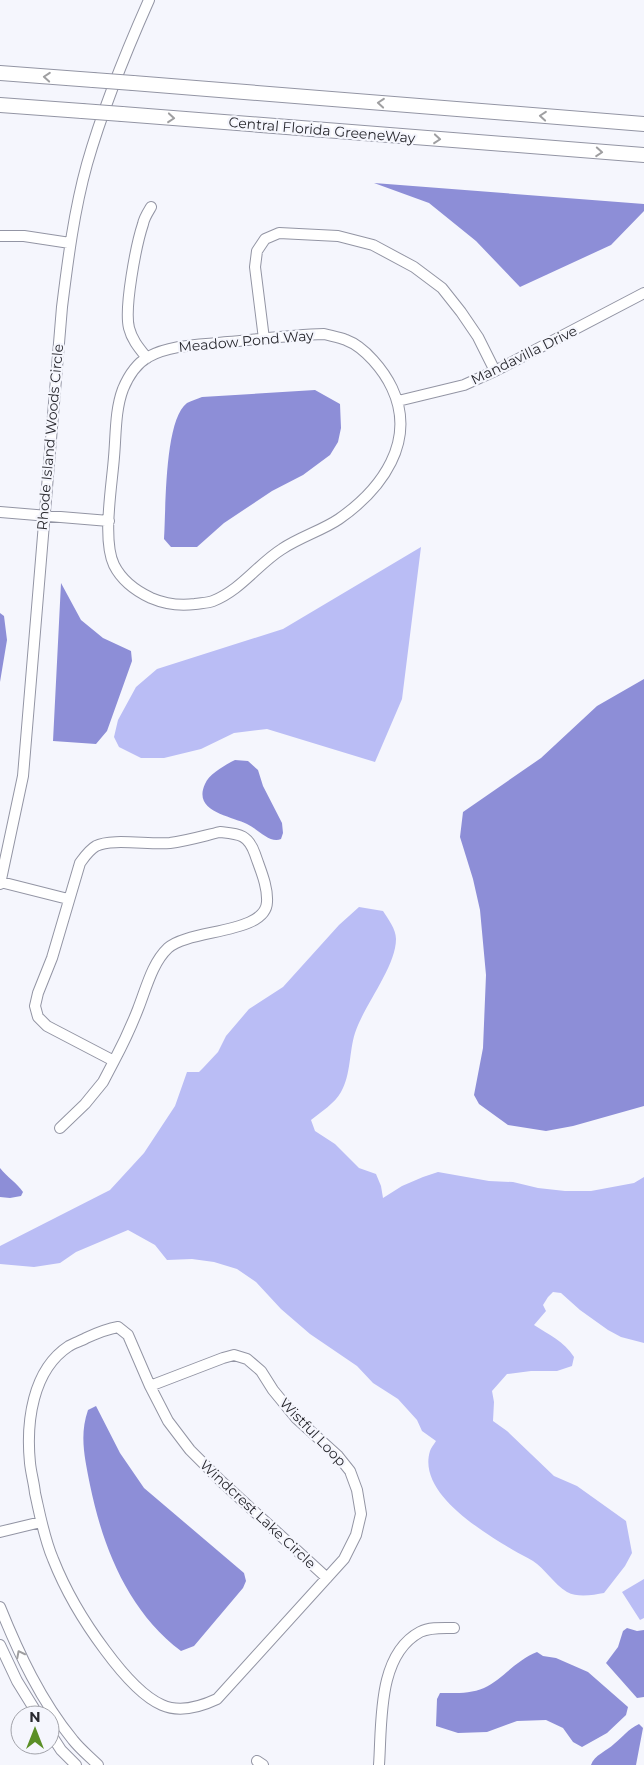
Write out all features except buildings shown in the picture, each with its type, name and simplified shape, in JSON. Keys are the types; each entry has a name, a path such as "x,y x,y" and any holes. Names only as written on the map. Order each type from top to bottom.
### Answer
{"highway":[{"path":"0,73 644,124"},
{"name":"Central Florida GreeneWay","path":"0,105 644,156"}],"street":[{"name":"Rhode Island Woods Circle","path":"0,883 23,776 43,515 62,307 70,243 81,188 99,125 125,55 149,0"},
{"path":"147,358 133,340 128,326 128,310 135,257 143,222 151,207"},
{"path":"264,339 255,267 257,252 265,239 279,233 338,236 373,245 414,267 442,288 478,337 495,371"},
{"path":"0,236 24,236 70,243"},
{"name":"Mandavilla Drive","path":"398,401 464,385 495,371 644,293"},
{"name":"Meadow Pond Way","path":"324,334 348,340 370,356 388,378 398,401 401,427 397,452 384,475 362,500 338,520 299,538 279,550 233,590 212,601 187,605 164,603 140,593 124,580 114,564 110,545 109,521 118,411 122,391 131,373 147,358 172,348 264,339 324,334"},
{"path":"0,512 109,521"},
{"path":"60,1128 85,1104 103,1082 114,1061 127,1035 158,960 169,947 184,938 247,924 262,915 267,904 266,890 251,844 238,834 220,832 170,843 109,842 96,846 88,852 80,863 52,958 38,993 35,1006 38,1017 47,1026 114,1061"},
{"path":"0,883 68,899"},
{"name":"Windcrest Lake Circle","path":"118,1327 128,1335 150,1386 168,1421 190,1450 222,1482 327,1578 217,1699 200,1707 180,1709 164,1706 149,1698 116,1665 86,1625 65,1588 52,1557 41,1522 30,1463 30,1416 39,1384 52,1362 68,1347 106,1329 118,1327"},
{"name":"Wistful Loop","path":"150,1386 234,1355 247,1360 261,1371 273,1390 296,1418 344,1463 350,1471 357,1490 361,1514 356,1535 344,1559 327,1578"},
{"path":"0,1532 41,1522"},
{"path":"0,1607 30,1673 74,1741 98,1765"},
{"path":"379,1765 385,1682 391,1664 405,1643 420,1632 436,1628 454,1628"},
{"path":"0,1646 17,1681 32,1705"},
{"path":"17,1681 30,1673"},
{"path":"60,1748 76,1765"}],"shaded area":[{"path":"374,183 644,204 644,211 611,245 520,287 476,241 429,203"},
{"path":"315,390 340,404 341,428 338,442 330,455 303,475 272,491 224,523 197,547 171,547 164,539 170,446 179,413 187,403 202,397"},
{"path":"421,547 402,699 375,762 267,729 234,733 201,749 164,758 141,758 119,747 114,737 118,720 136,687 157,669 283,629"},
{"path":"61,583 81,620 103,638 131,651 132,661 107,731 96,744 53,741"},
{"path":"0,613 4,616 7,640 0,682"},
{"path":"644,679 644,1106 573,1126 546,1131 508,1125 479,1104 474,1095 483,1048 486,975 480,910 460,837 463,812 541,758 597,706"},
{"path":"235,760 248,761 258,770 263,786 282,823 283,833 281,839 268,838 247,824 215,811 204,801 202,793 207,780 218,770"},
{"path":"359,907 383,911 395,932 395,950 385,974 359,1022 353,1040 347,1078 341,1092 332,1104 311,1120 315,1131 335,1144 359,1168 376,1174 383,1198 402,1186 438,1172 565,1191 591,1191 634,1183 644,1177 644,1343 621,1337 608,1330 580,1310 561,1293 553,1292 543,1305 546,1311 534,1325 556,1339 570,1351 574,1357 572,1366 557,1371 531,1371 507,1374 492,1391 494,1402 493,1421 507,1431 554,1476 577,1486 626,1521 632,1553 625,1566 604,1593 581,1595 567,1592 533,1561 486,1533 455,1510 433,1482 429,1467 430,1451 436,1441 422,1431 417,1420 398,1399 373,1383 357,1366 310,1334 281,1309 256,1282 237,1269 214,1262 192,1259 167,1260 155,1245 128,1230 76,1252 60,1263 34,1267 0,1264 0,1246 110,1190 144,1153 175,1106 187,1072 199,1072 218,1052 226,1036 249,1009 283,987 339,925"},
{"path":"0,1168 21,1189 23,1192 21,1196 0,1197"},
{"path":"96,1406 120,1453 144,1488 244,1573 246,1581 243,1588 194,1646 181,1651 162,1635 132,1598 120,1577 102,1532 86,1466 83,1438 88,1410"},
{"path":"644,1579 644,1618 640,1620 622,1592"},
{"path":"627,1628 637,1631 644,1630 644,1697 637,1698 606,1663 618,1647 623,1631"},
{"path":"537,1652 543,1656 556,1658 588,1672 628,1707 626,1715 607,1733 582,1747 573,1742 563,1728 546,1720 517,1721 487,1732 458,1733 436,1726 437,1699 440,1693 468,1692 484,1688 529,1655"},
{"path":"639,1724 643,1728 636,1765 591,1765 598,1756"}]}
